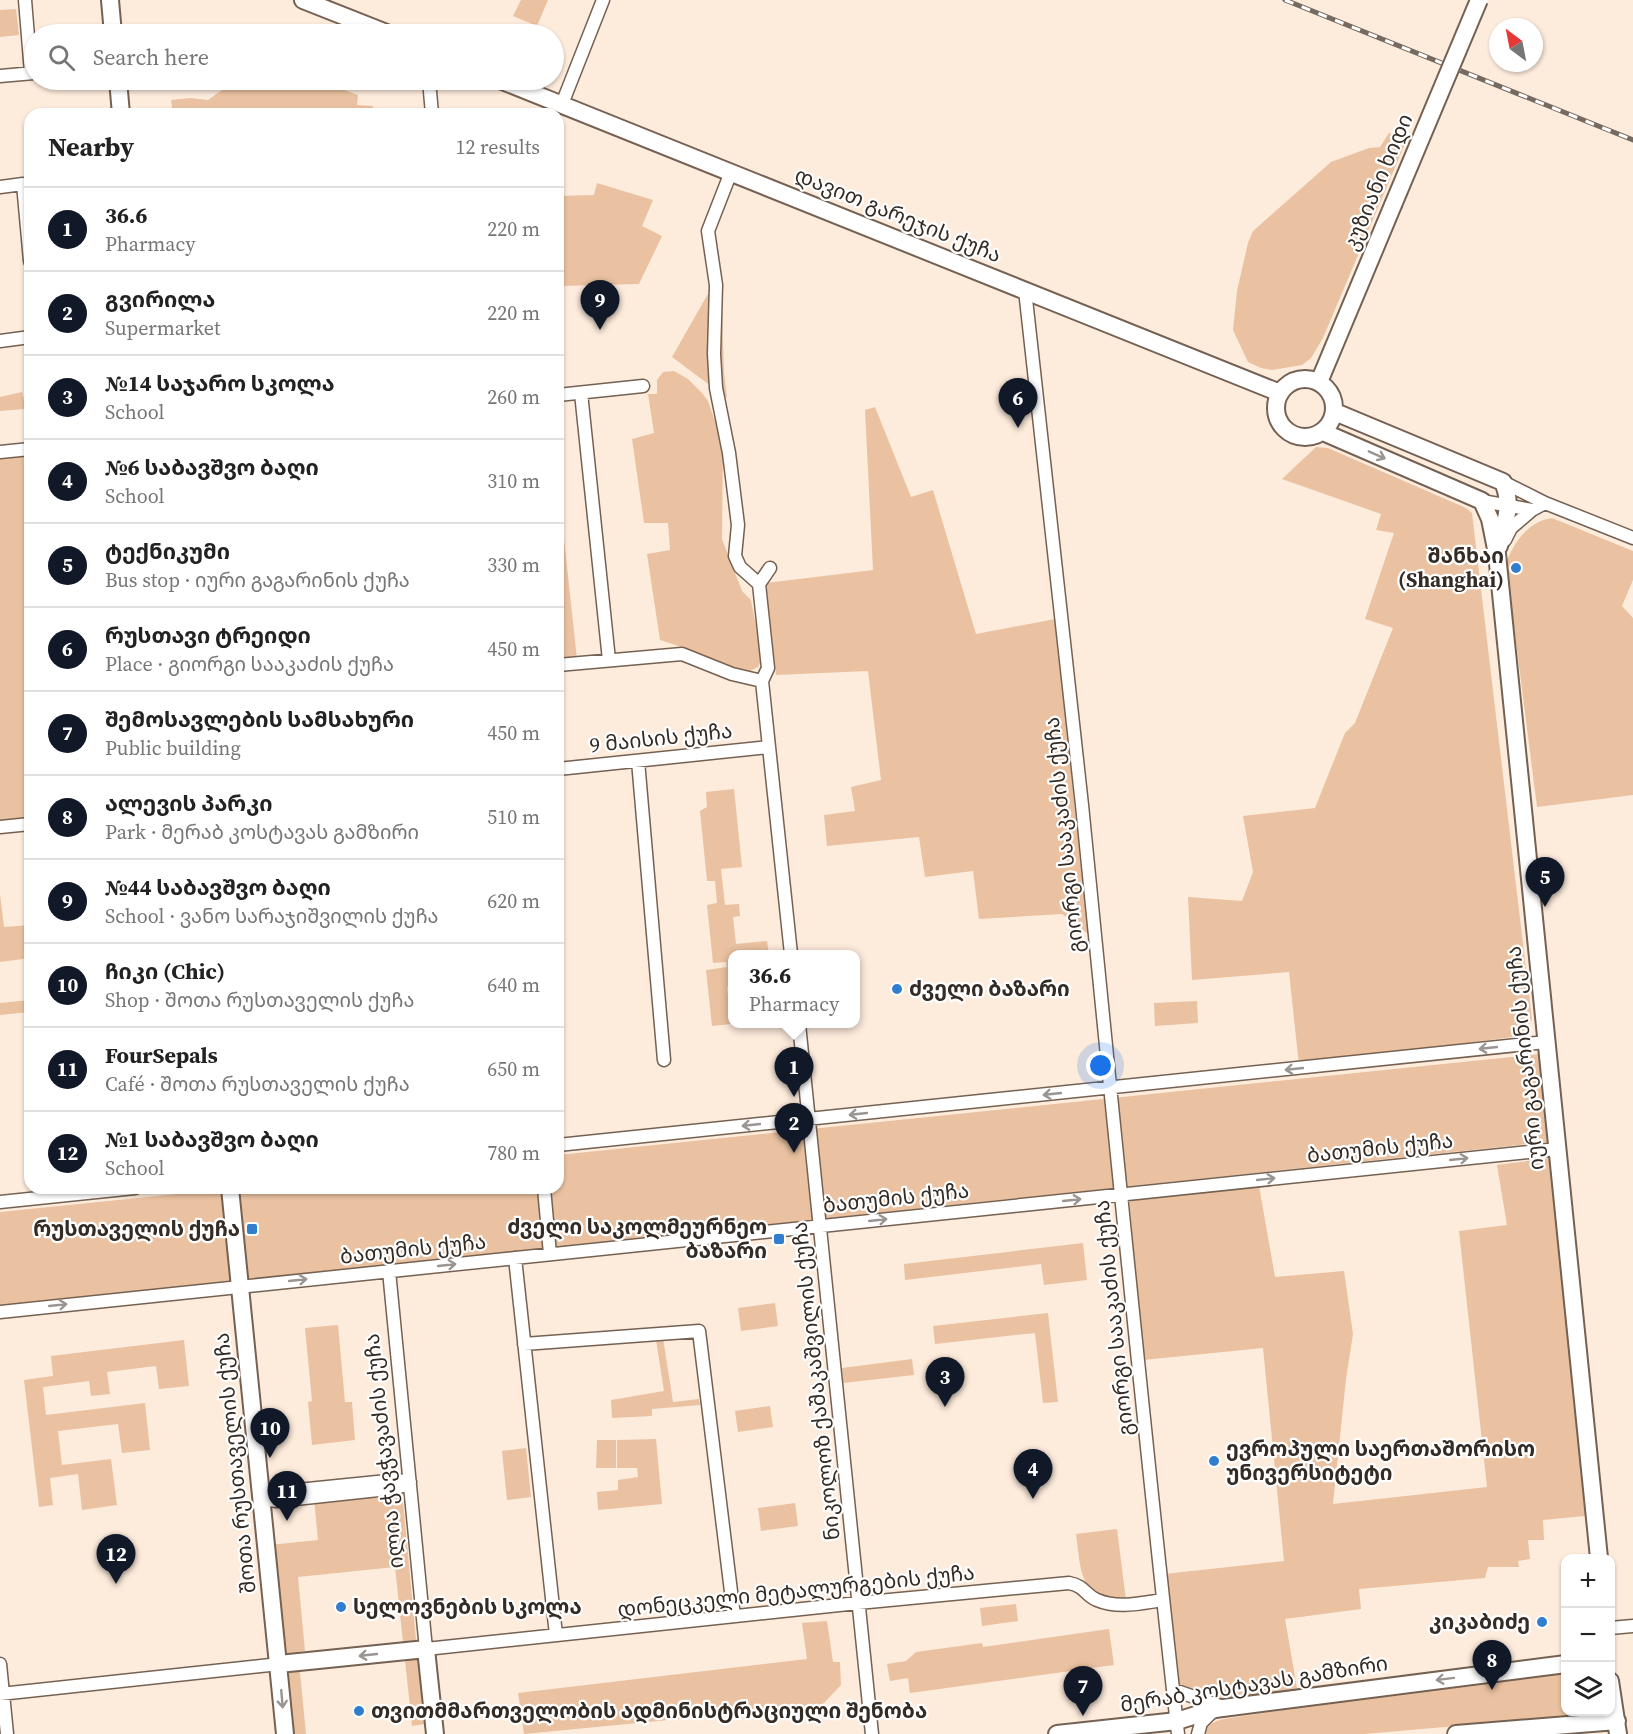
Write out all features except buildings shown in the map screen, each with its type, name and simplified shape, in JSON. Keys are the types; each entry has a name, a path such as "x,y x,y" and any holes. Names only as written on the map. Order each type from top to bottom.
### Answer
{"street":[{"path":"25,0 28,24"},
{"path":"110,0 112,24"},
{"path":"303,0 364,24"},
{"path":"562,104 603,0"},
{"name":"კუზიანი ხიდი","path":"1319,382 1479,0"},
{"path":"0,76 24,74"},
{"path":"119,90 120,108"},
{"path":"430,90 431,108"},
{"name":"დავით გარეჯის ქუჩა","path":"526,90 1280,393"},
{"path":"731,172 708,231 716,285 714,354 716,388 729,453 738,525 735,556 740,567 759,584"},
{"path":"0,187 23,184 24,195"},
{"name":"გიორგი სააკაძის ქუჩა","path":"1024,291 1082,804 1122,1194 1136,1359 1178,1728"},
{"path":"0,341 24,338"},
{"path":"1300,379 1319,382 1329,390 1333,397 1335,412 1331,423 1323,432 1315,436 1305,438 1294,436 1279,422 1276,411 1280,393 1286,386 1300,379"},
{"path":"564,394 643,386"},
{"path":"581,393 609,660"},
{"path":"1335,412 1497,479 1545,503 1633,538"},
{"path":"1323,432 1482,501 1532,510"},
{"path":"0,452 24,450"},
{"name":"იური გაგარინის ქუჩა","path":"1497,479 1507,492 1509,505 1497,554"},
{"name":"იური გაგარინის ქუჩა","path":"1482,501 1490,519 1497,554 1599,1554"},
{"path":"1497,554 1511,528 1532,510 1545,503"},
{"path":"770,568 759,584 768,668 762,681 791,950"},
{"path":"564,664 682,654 732,674 762,681"},
{"name":"9 მაისის ქუჩა","path":"564,768 769,747"},
{"path":"638,760 664,1060"},
{"path":"0,827 24,825"},
{"name":"ნიკოლოზ ქაშაკაშვილის ქუჩა","path":"800,1028 872,1734"},
{"path":"564,1144 1546,1042"},
{"name":"ბათუმის ქუჩა","path":"0,1311 1557,1149"},
{"path":"0,1202 77,1194"},
{"name":"შოთა რუსთაველის ქუჩა","path":"231,1194 285,1734"},
{"path":"545,1194 550,1254"},
{"path":"515,1258 556,1635"},
{"name":"ილია ჭავჭავაძის ქუჩა","path":"389,1271 435,1734"},
{"path":"524,1344 699,1331 734,1616"},
{"path":"261,1499 278,1492 337,1490 397,1480 410,1482"},
{"name":"დონეცკელი მეტალურგების ქუჩა","path":"426,1649 1069,1583 1079,1585 1094,1599 1109,1605 1163,1600"},
{"path":"1615,1628 1633,1626"},
{"path":"2,1693 426,1649"},
{"path":"0,1664 7,1734"},
{"name":"მერაბ კოსტავას გამზირი","path":"1057,1734 1178,1728 1220,1708 1561,1665"},
{"path":"1173,1690 1220,1708"},
{"path":"1456,1734 1618,1727 1615,1707"},
{"path":"1198,1734 1201,1723 1220,1708"}],"shaded area":[{"path":"521,0 548,0 538,24 513,16"},
{"path":"16,9 19,35 0,37 0,10"},
{"path":"222,90 344,90 358,95 357,105 373,106 373,108 172,108 171,100 191,98 208,100"},
{"path":"1389,133 1407,139 1323,338 1311,358 1302,365 1272,370 1248,362 1233,330 1237,291 1253,231 1331,162 1369,148 1380,147"},
{"path":"597,183 653,200 642,226 662,236 639,284 564,286 564,196 594,195"},
{"path":"721,271 724,372 727,398 672,357"},
{"path":"674,371 688,379 708,401 723,445 722,539 742,591 751,600 762,659 758,667 746,673 660,640 647,554 670,550 668,523 644,523 632,439 654,433 648,394 657,394 657,380 663,372"},
{"path":"22,392 24,409 0,411 0,397"},
{"path":"875,407 911,497 933,490 976,634 1055,619 1088,934 1062,914 979,919 973,871 925,877 919,837 827,846 824,815 855,811 851,787 881,780 868,671 776,675 766,583 873,570 865,410"},
{"path":"1316,447 1328,448 1466,508 1472,513 1532,1020 1520,1036 1299,1065 1289,972 1192,980 1188,897 1242,901 1253,872 1243,816 1315,808 1345,733 1355,723 1393,628 1365,619 1394,533 1376,530 1381,514 1282,479"},
{"path":"24,454 24,818 0,820 0,456"},
{"path":"1552,518 1633,551 1633,580 1622,606 1633,618 1633,795 1537,807 1506,563 1518,540 1529,528"},
{"path":"564,539 577,659 564,659"},
{"path":"734,789 742,867 721,869 725,905 739,904 740,916 733,917 736,944 767,941 768,950 728,950 728,1024 712,1026 706,970 727,967 726,962 713,963 707,905 717,903 715,881 707,881 700,811 707,807 706,792"},
{"path":"0,894 4,927 24,925 24,959 0,962"},
{"path":"24,1001 24,1013 0,1015 0,1003"},
{"path":"1197,1001 1198,1023 1155,1026 1154,1003"},
{"path":"1540,1054 1547,1142 0,1306 0,1212 177,1194 564,1194 564,1154"},
{"path":"1550,1158 1585,1516 1543,1520 1544,1540 1528,1540 1530,1559 1518,1561 1519,1567 1488,1567 1485,1578 1359,1589 1361,1609 1285,1619 1297,1688 1217,1699 1203,1692 1180,1693 1164,1574 1284,1561 1263,1348 1143,1360 1129,1198 1259,1186 1275,1277 1344,1271 1353,1334 1333,1504 1487,1487 1459,1231 1507,1225 1497,1165"},
{"path":"1083,1243 1087,1280 1044,1285 1041,1264 905,1280 904,1264"},
{"path":"775,1303 778,1326 741,1331 738,1308"},
{"path":"1048,1313 1058,1402 1043,1403 1035,1333 935,1344 933,1326"},
{"path":"338,1325 345,1402 352,1402 355,1440 312,1445 308,1402 312,1401 305,1328"},
{"path":"663,1338 673,1402 699,1399 700,1405 652,1409 652,1416 612,1418 611,1400 664,1391 656,1340"},
{"path":"184,1340 189,1386 159,1389 156,1366 107,1372 110,1394 91,1396 89,1381 43,1387 46,1415 145,1403 150,1450 122,1453 118,1424 58,1431 62,1465 111,1459 117,1505 82,1510 78,1474 50,1478 53,1505 39,1507 24,1380 53,1376 51,1356"},
{"path":"912,1359 914,1375 843,1383 842,1368"},
{"path":"770,1406 773,1427 738,1432 735,1411"},
{"path":"656,1439 662,1504 598,1510 597,1492 618,1490 618,1480 638,1477 637,1468 617,1468 617,1440"},
{"path":"597,1440 616,1440 616,1468 596,1468"},
{"path":"526,1448 531,1497 507,1500 502,1451"},
{"path":"402,1491 424,1724 412,1726 395,1567 298,1577 305,1651 298,1652 306,1734 292,1734 269,1545 318,1540 314,1499"},
{"path":"795,1503 798,1526 761,1531 758,1508"},
{"path":"1117,1529 1126,1600 1099,1596 1091,1589 1082,1571 1076,1534"},
{"path":"1016,1604 1018,1621 982,1626 980,1608"},
{"path":"827,1621 833,1662 840,1662 841,1685 822,1705 524,1734 518,1693 807,1659 802,1623"},
{"path":"1109,1629 1114,1665 910,1693 908,1678 890,1681 887,1664 906,1661 916,1652 982,1643 983,1647"},
{"path":"1561,1669 1561,1716 1571,1716 1364,1734 1206,1734 1209,1725 1224,1719"}],"railway":[{"path":"1285,0 1633,140"}],"place":[{"name":"№44 საბავშვო ბაღი","path":"600,330"},
{"name":"რუსთავი ტრეიდი","path":"1018,428"},
{"name":"შანხაი (Shanghai)","path":"1516,568"},
{"name":"ტექნიკუმი","path":"1545,907"},
{"name":"ძველი ბაზარი","path":"897,989"},
{"name":"36.6","path":"794,1097"},
{"name":"გვირილა","path":"794,1153"},
{"name":"რუსთაველის ქუჩა","path":"252,1229"},
{"name":"ძველი საკოლმეურნეო ბაზარი","path":"779,1239"},
{"name":"№14 საჯარო სკოლა","path":"945,1407"},
{"name":"ჩიკი (Chic)","path":"270,1458"},
{"name":"ევროპული საერთაშორისო უნივერსიტეტი","path":"1214,1461"},
{"name":"№6 საბავშვო ბაღი","path":"1033,1499"},
{"name":"FourSepals","path":"287,1521"},
{"name":"№1 საბავშვო ბაღი","path":"116,1584"},
{"name":"სელოვნების სკოლა","path":"341,1607"},
{"name":"კიკაბიძე","path":"1542,1622"},
{"name":"ალევის პარკი","path":"1492,1690"},
{"name":"თვითმმართველობის ადმინისტრაციული შენობა","path":"359,1711"},
{"name":"შემოსავლების სამსახური","path":"1083,1716"}]}
